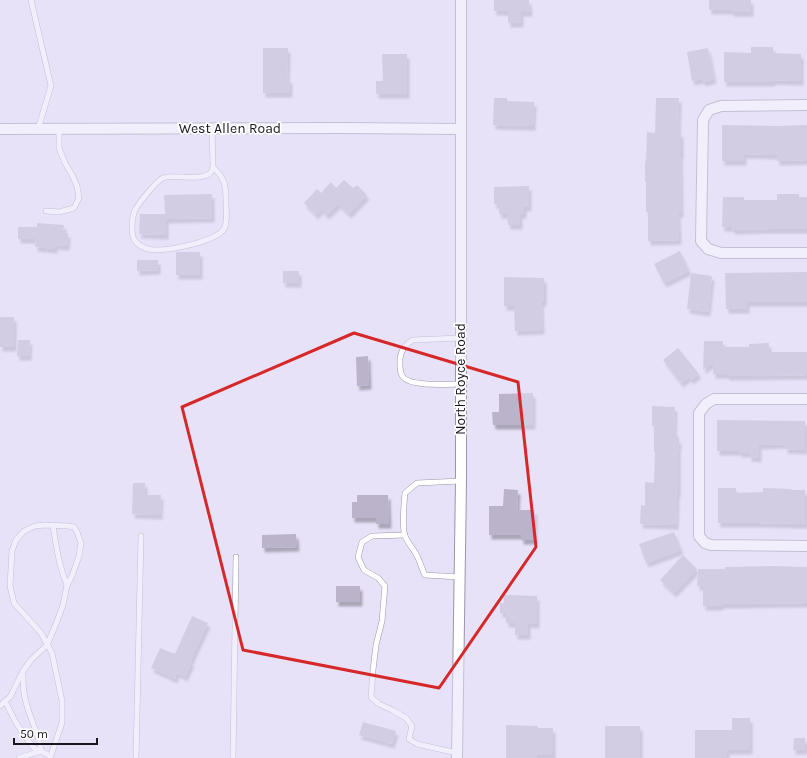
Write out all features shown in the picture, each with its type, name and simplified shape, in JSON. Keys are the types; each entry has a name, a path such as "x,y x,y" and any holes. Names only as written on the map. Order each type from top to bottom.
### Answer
{"street":[{"name":"North Royce Road","path":"457,756 460,481 461,0"},
{"path":"807,106 721,106 709,110 703,120 702,241 708,249 721,253 807,253"},
{"name":"West Allen Road","path":"0,129 461,129"},
{"path":"807,399 714,399 706,404 699,413 699,536 705,543 711,545 807,546"}],"lane":[{"path":"31,0 51,86 38,128"},
{"path":"46,211 59,212 74,208 79,198 77,186 59,148 59,128"},
{"path":"212,128 213,167 211,172 205,176 164,178 157,182 135,210 132,221 132,232 135,242 142,247 154,250 184,246 218,235 224,228 226,218 225,186 221,175 213,167"},
{"path":"460,338 413,340 404,346 401,352 400,370 402,376 407,381 438,385 460,384"},
{"path":"459,577 425,576 421,569 418,557 410,546 405,535 404,504 405,493 417,483 460,481"},
{"path":"0,706 5,701 10,696 23,671 31,660 47,645 63,605 67,584 72,576 79,556 81,543 74,527 45,525 35,526 24,530 16,540 12,551 10,586 14,603 41,634 47,645 52,653 62,701 62,723 50,757 42,751 35,749 29,742 15,721 5,701"},
{"path":"53,525 62,573 67,584"},
{"path":"405,535 372,536 362,542 358,557 364,570 378,578 385,586 382,621 376,645 371,697 379,704 406,718 412,726 409,739 417,744 457,756"},
{"path":"136,758 141,536"},
{"path":"233,758 236,557"},
{"path":"23,671 23,688 26,703 42,751"},
{"path":"19,758 42,751"}],"highlighted area":[{"path":"354,333 518,382 536,547 439,688 243,650 182,407"}],"building":[{"path":"494,0 529,0 530,12 521,12 521,23 508,23 508,11 494,11"},
{"path":"709,0 751,0 751,12 709,10"},
{"path":"751,47 773,47 773,53 801,54 801,81 773,80 773,82 724,82 724,52 751,53"},
{"path":"263,48 288,48 287,79 290,79 290,93 263,93"},
{"path":"708,48 714,79 703,82 702,79 692,81 687,52"},
{"path":"382,54 407,54 407,94 376,94 376,81 383,81"},
{"path":"494,98 507,98 507,101 534,102 533,126 493,125"},
{"path":"656,98 679,98 678,133 681,133 681,213 678,213 679,240 648,241 645,161 647,132 655,133"},
{"path":"722,125 807,125 807,160 777,161 777,155 744,154 744,161 722,161"},
{"path":"344,180 353,188 357,185 367,195 349,214 338,204 327,215 321,209 316,215 304,203 317,189 321,193 331,182 336,188"},
{"path":"529,186 529,207 524,207 524,214 520,214 520,225 508,225 507,214 499,214 499,204 494,204 494,187"},
{"path":"212,194 212,218 166,219 166,235 139,234 140,214 165,214 164,195"},
{"path":"777,194 799,194 799,197 807,197 807,229 732,230 732,227 722,227 723,197 744,197 744,200 777,200"},
{"path":"37,223 64,225 63,232 68,233 67,246 55,245 55,249 35,247 36,239 18,239 18,227 37,227"},
{"path":"680,251 689,271 664,283 654,264"},
{"path":"176,252 200,252 200,275 176,275"},
{"path":"137,260 158,260 158,270 137,271"},
{"path":"283,271 299,271 299,283 283,283"},
{"path":"807,272 807,302 747,302 747,309 726,309 725,273"},
{"path":"691,273 712,276 708,312 687,309"},
{"path":"504,277 544,278 544,302 541,302 542,330 515,331 514,306 504,306"},
{"path":"0,317 14,317 14,347 0,347"},
{"path":"18,340 30,340 29,356 17,356"},
{"path":"704,341 723,341 723,347 749,347 749,344 769,343 769,352 807,352 807,375 727,376 727,374 713,374 713,362 703,370"},
{"path":"678,348 699,374 691,380 689,377 681,383 663,360"},
{"path":"368,356 369,385 357,386 356,357"},
{"path":"533,393 533,425 493,425 492,412 499,412 499,394"},
{"path":"652,406 675,407 674,432 676,432 676,439 679,439 676,525 640,524 641,505 645,506 645,482 654,483 655,452 654,426 652,426"},
{"path":"717,420 805,421 805,450 785,449 785,444 759,445 759,458 749,457 749,453 739,453 739,451 717,451"},
{"path":"133,483 145,483 145,495 161,495 160,515 132,514"},
{"path":"718,488 736,488 736,493 763,492 763,488 805,490 805,524 718,523"},
{"path":"504,489 518,490 517,510 535,510 535,540 521,540 521,535 489,535 489,506 503,506"},
{"path":"357,495 388,495 389,524 376,524 376,518 352,518 352,502 357,502"},
{"path":"674,532 681,550 646,563 639,544"},
{"path":"296,534 297,547 262,548 262,535"},
{"path":"683,555 697,569 674,593 660,580"},
{"path":"772,566 807,567 807,603 721,604 721,606 703,606 703,586 697,586 698,569"},
{"path":"336,586 360,586 360,602 336,602"},
{"path":"504,595 537,596 537,624 528,623 528,635 515,635 515,623 506,623 506,613 500,613 500,603 504,603"},
{"path":"192,616 208,623 190,662 192,662 185,677 177,673 175,679 151,668 160,648 175,654"},
{"path":"732,718 750,718 750,750 727,750 727,758 695,758 695,730 732,730"},
{"path":"363,722 396,731 392,744 359,735"},
{"path":"506,725 553,728 553,755 537,755 537,758 506,758"},
{"path":"605,726 640,726 640,758 605,758"},
{"path":"794,738 805,738 805,750 793,750"}]}
